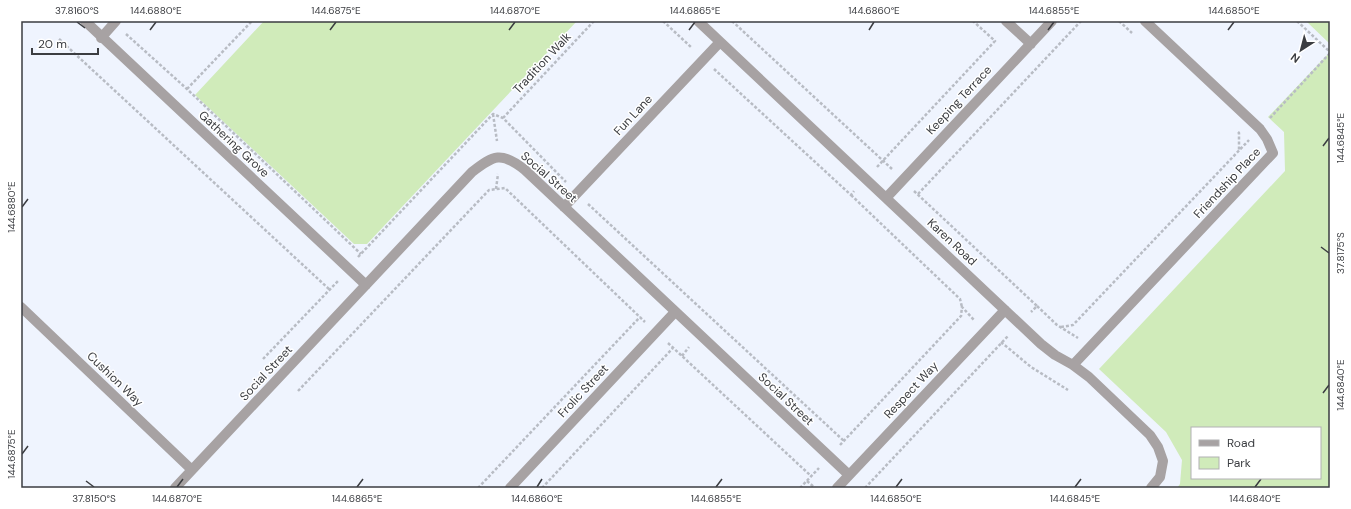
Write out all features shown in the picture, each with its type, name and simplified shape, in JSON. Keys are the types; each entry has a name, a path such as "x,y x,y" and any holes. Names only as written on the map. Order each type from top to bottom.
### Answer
{"street":[{"name":"Gathering Grove","path":"85,21 366,285"},
{"name":"Karen Road","path":"698,21 1019,324 1047,349 1089,377 1150,435 1158,447 1163,461 1160,477 1151,488"},
{"path":"1006,21 1031,44"},
{"name":"Keeping Terrace","path":"886,198 1052,21"},
{"name":"Friendship Place","path":"1073,365 1273,153 1267,138 1260,129 1145,21"},
{"path":"102,38 115,22"},
{"name":"Fun Lane","path":"564,207 720,42"},
{"name":"Social Street","path":"175,488 472,172 488,160 501,157 514,161 525,170 849,475"},
{"name":"Cushion Way","path":"21,307 192,470"},
{"name":"Respect Way","path":"836,488 1005,310"},
{"name":"Frolic Street","path":"510,488 675,312"}],"path":[{"path":"187,89 252,21"},
{"name":"Tradition Walk","path":"503,118 594,21"},
{"path":"664,21 960,299 962,307"},
{"path":"732,21 1037,306 1061,327 1091,346"},
{"path":"851,195 995,41 973,21"},
{"path":"918,194 1081,21"},
{"path":"1061,327 1073,326 1260,129 1330,52 1297,21"},
{"path":"115,22 361,254"},
{"path":"59,39 330,290"},
{"path":"263,359 330,290 361,254 493,114 503,118 577,194 844,441"},
{"path":"298,391 489,190 505,188 656,333 811,476"},
{"path":"865,488 1037,306"},
{"path":"478,488 640,317"},
{"path":"542,488 673,348"},
{"path":"807,481 815,488"}],"green space":[{"path":"264,21 577,21 367,244 354,244 195,95"},
{"path":"1306,21 1330,21 1330,44"},
{"path":"1330,52 1330,488 1177,488 1180,484 1182,460 1166,432 1099,369 1285,171 1284,132 1268,117"}]}
